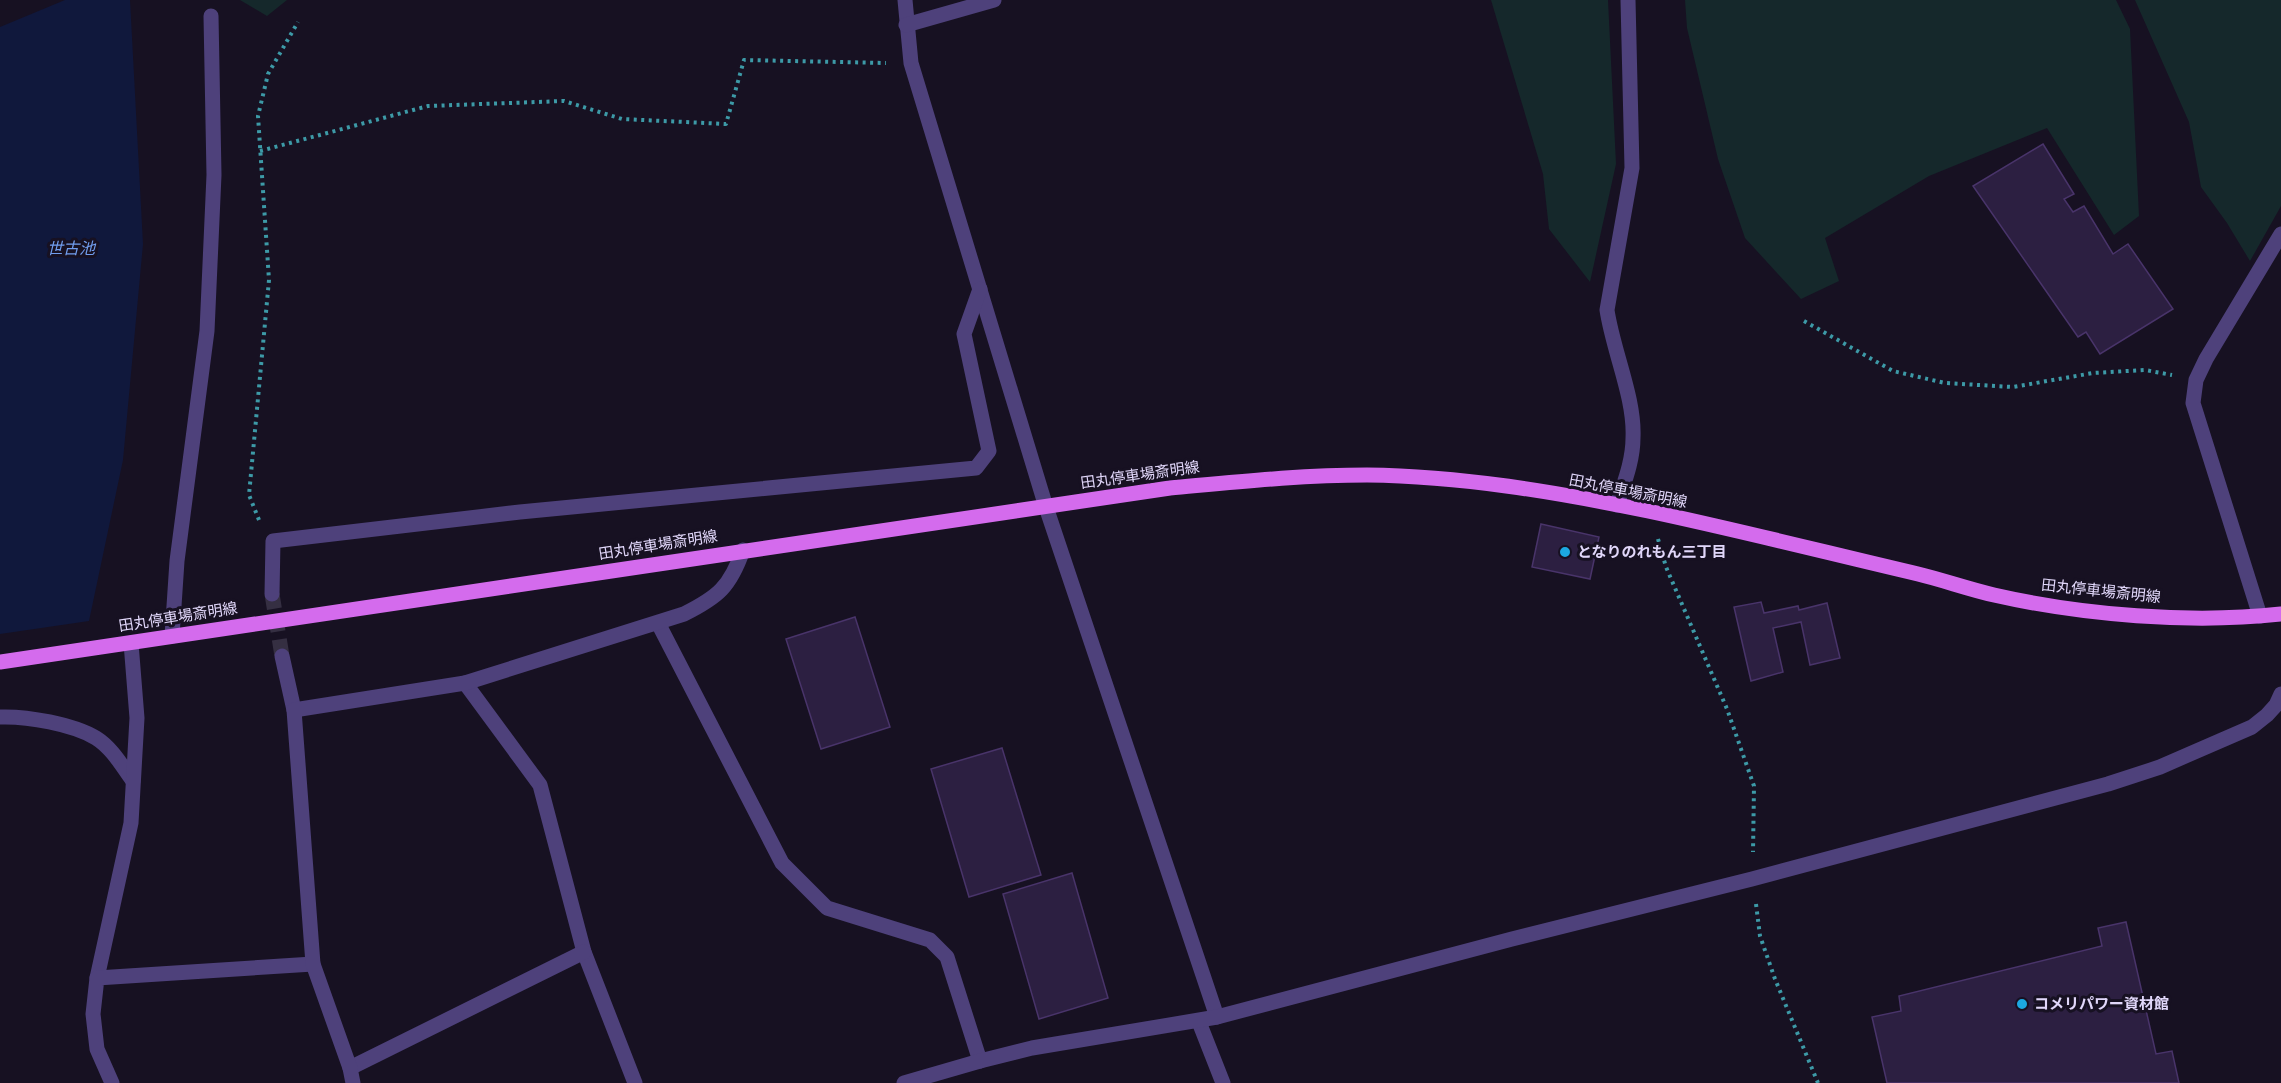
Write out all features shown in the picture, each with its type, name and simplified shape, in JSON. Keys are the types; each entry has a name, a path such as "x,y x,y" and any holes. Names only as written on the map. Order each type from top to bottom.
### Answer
{"main road":[{"name":"田丸停車場斎明線","path":"0,662 1170,488 1280,477 1367,475 1478,482 1617,505 1943,580 1994,594 2050,605 2170,616 2281,614"}],"street":[{"path":"905,0 911,63 1046,507 1217,1017"},
{"path":"906,25 994,0"},
{"path":"1617,505 1630,462 1633,437 1630,407 1606,310 1632,168 1628,0"},
{"path":"172,636 177,561 207,331 214,175 212,16"},
{"path":"2260,616 2193,403 2196,380 2206,360 2281,234"},
{"path":"272,594 273,541 520,512 976,468 989,451 964,334 980,289"},
{"path":"294,710 465,683 658,623 707,603 735,573 742,550"},
{"path":"658,623 782,862 827,908 930,940 947,957 980,1061"},
{"path":"112,1083 97,1049 93,1014 98,978 131,822 137,718 132,643"},
{"path":"282,656 294,710 313,964 351,1075 584,952"},
{"path":"465,683 540,785 584,952 635,1083"},
{"path":"904,1083 1032,1048 1199,1022 1512,939 1752,879 2143,773 2252,727 2267,715 2281,694"},
{"path":"0,717 15,716 72,728 96,738 112,752 133,781"},
{"path":"98,978 313,964"},
{"path":"1199,1022 1223,1083"}],"path":[{"path":"273,541 261,524 249,495 269,280 258,116 268,74 298,22"},
{"path":"260,151 428,106 564,101 622,118 726,124 744,60 911,63"},
{"path":"1804,321 1893,371 1946,383 2013,387 2093,372 2145,370 2196,380"},
{"path":"1651,512 1666,567 1727,709 1754,786 1752,879 1760,936 1775,979 1818,1083"}],"green space":[{"path":"240,0 287,0 267,16"},
{"path":"1491,0 1608,0 1616,164 1590,282 1549,229 1543,174"},
{"path":"1685,0 2116,0 2130,29 2139,216 2114,235 2047,128 1929,176 1825,238 1839,281 1801,299 1745,238 1718,159 1687,28"},
{"path":"2135,0 2281,0 2281,206 2250,261 2227,223 2201,187 2189,122"}],"water":[{"name":"世古池","path":"65,0 130,0 143,244 123,460 89,621 0,634 0,27"}],"building":[{"path":"2043,144 2074,194 2064,199 2073,212 2084,206 2113,254 2128,244 2173,309 2100,354 2086,332 2078,337 1973,186"},
{"name":"となりのれもん三丁目","path":"1541,524 1599,537 1590,579 1532,567"},
{"path":"1761,602 1764,613 1798,606 1799,610 1827,603 1840,658 1810,665 1801,622 1773,628 1783,672 1751,681 1734,607"},
{"path":"855,617 890,727 821,749 786,639"},
{"path":"1002,748 1041,875 969,897 931,769"},
{"path":"1072,873 1108,998 1039,1019 1003,894"},
{"name":"コメリパワー資材館","path":"2126,922 2156,1054 2172,1051 2179,1083 1887,1083 1872,1017 1901,1011 1899,996 2102,946 2098,928"}],"tunnel":[{"path":"272,594 282,656"}],"place":[{"name":"となりのれもん三丁目","path":"1565,552"},
{"name":"コメリパワー資材館","path":"2022,1004"}]}
